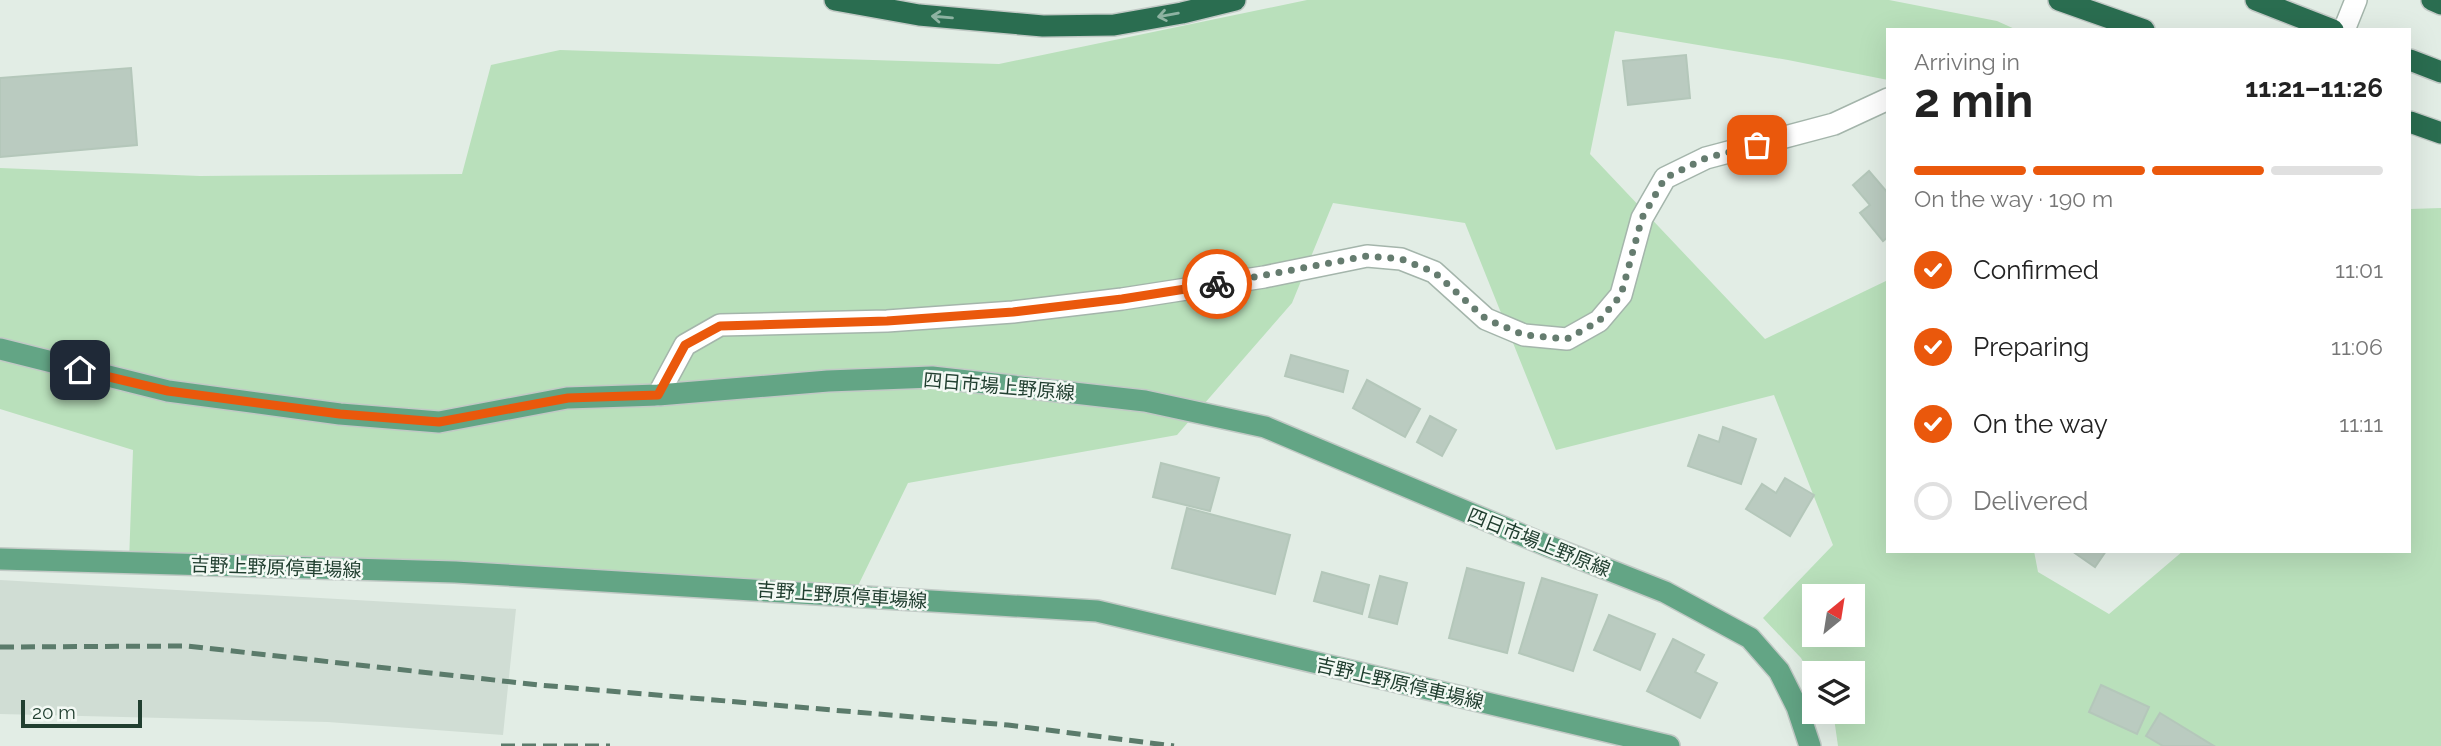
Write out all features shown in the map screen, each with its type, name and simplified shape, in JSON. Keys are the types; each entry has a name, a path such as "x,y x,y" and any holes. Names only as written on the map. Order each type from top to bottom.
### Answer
{"highway":[{"path":"835,0 919,15 1044,26 1114,25 1235,0"},
{"path":"2059,0 2138,28"},
{"path":"2256,0 2328,28"},
{"path":"2432,0 2441,4"},
{"path":"2411,60 2441,72"},
{"path":"2411,122 2441,133"}],"main road":[{"name":"四日市場上野原線","path":"0,349 168,391 340,414 439,422 568,398 658,395 828,381 932,377 1145,401 1265,427 1548,547 1665,592 1750,638 1779,671 1797,707 1804,745"},
{"name":"吉野上野原停車場線","path":"0,559 455,572 1097,611 1669,746"}],"street":[{"path":"2345,28 2357,0"},
{"path":"658,395 685,345 720,326 887,321 1013,312 1251,279 1367,256 1401,259 1434,272 1486,319 1524,335 1567,339 1599,321 1621,295 1642,218 1665,178 1706,158 1834,124 1886,100"}],"shaded area":[{"path":"0,580 516,609 503,735 328,722 0,714"}],"green space":[{"path":"1307,0 1889,0 1997,21 2013,28 1886,28 1886,80 1615,31 1590,154 1765,339 1886,281 1886,553 2034,553 2038,572 2109,614 2181,553 2411,553 2411,209 2441,208 2441,746 1838,746 1835,724 1865,724 1865,661 1803,661 1763,618 1833,545 1774,395 1556,450 1465,223 1333,203 1292,303 1177,435 908,483 853,596 129,562 133,450 0,409 0,168 200,176 462,174 491,65 560,50 999,64"}],"building":[{"path":"1686,55 1690,98 1628,105 1623,61"},
{"path":"131,68 137,145 0,157 0,78"},
{"path":"1869,171 1886,191 1886,239 1883,241 1860,213 1870,205 1853,185"},
{"path":"1291,355 1348,371 1343,392 1285,376"},
{"path":"1367,380 1420,409 1405,437 1353,408"},
{"path":"1430,416 1456,430 1442,456 1417,442"},
{"path":"1723,427 1756,439 1741,484 1688,466 1699,435 1719,442"},
{"path":"1161,463 1219,478 1210,511 1153,497"},
{"path":"1785,478 1814,495 1790,536 1746,509 1762,484 1776,493"},
{"path":"1187,508 1290,535 1275,594 1172,568"},
{"path":"2075,553 2105,553 2095,567"},
{"path":"1467,568 1524,583 1507,653 1449,638"},
{"path":"1322,572 1369,585 1362,614 1314,601"},
{"path":"1380,576 1407,583 1397,624 1369,617"},
{"path":"1542,578 1597,595 1573,671 1519,653"},
{"path":"1609,615 1655,634 1640,670 1594,650"},
{"path":"1673,639 1704,655 1695,672 1717,683 1700,718 1647,691"},
{"path":"2101,685 2149,707 2137,734 2089,712"},
{"path":"2160,713 2214,746 2163,746 2146,736"}],"railway":[{"path":"0,647 187,646 539,685 1008,725 1174,746"},
{"path":"501,746 610,746"}],"way so far":[{"path":"1217,284 1367,256 1401,259 1434,272 1486,319 1524,335 1567,339 1599,321 1621,295 1642,218 1665,178 1706,158 1757,145"}],"route":[{"path":"80,370 168,391 340,414 439,422 568,398 658,395 685,345 720,326 887,321 1013,312 1217,284"}]}
